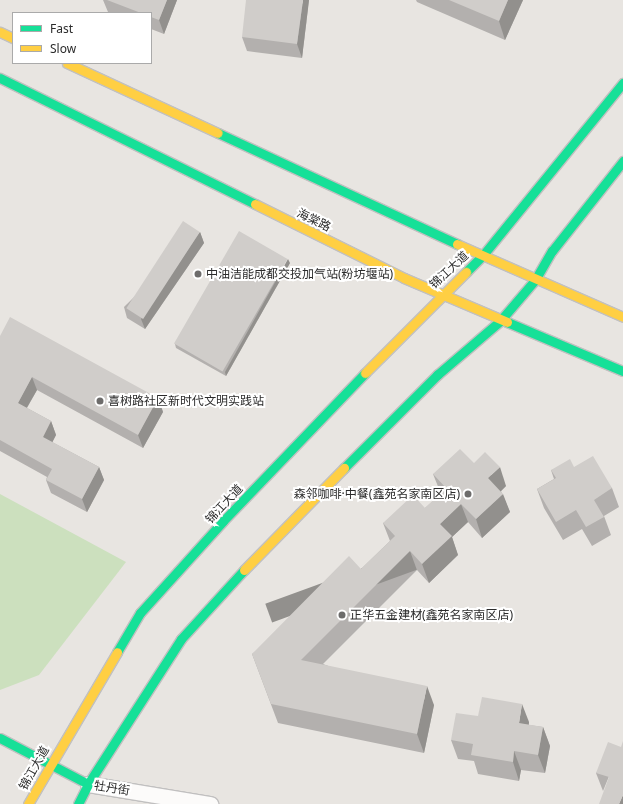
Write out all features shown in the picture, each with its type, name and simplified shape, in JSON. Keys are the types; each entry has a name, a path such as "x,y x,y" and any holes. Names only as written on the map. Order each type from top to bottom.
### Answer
{"main road":[{"path":"0,32 12,38"},
{"path":"69,64 535,280 623,317"},
{"name":"海棠路","path":"0,78 441,294 500,321 623,371"},
{"name":"锦江大道","path":"28,804 49,764 140,613 223,521 441,294 483,255 623,83"},
{"path":"78,804 88,784 181,639 262,550 438,375 500,321 535,280 552,251 623,161"},
{"name":"牡丹街","path":"0,738 88,784"}],"street":[{"name":"牡丹街","path":"88,784 210,804"}],"green space":[{"path":"0,494 126,562 39,675 0,690"}],"building":[{"path":"107,0 167,0 159,20 152,17 152,12 138,12"},
{"path":"246,0 303,0 297,44 242,37"},
{"path":"449,0 508,0 499,21"},
{"path":"183,221 200,232 143,319 126,308"},
{"path":"239,231 287,259 222,372 174,344"},
{"name":"喜树路社区新时代文明实践站","path":"10,317 158,398 138,435 32,377 18,403 51,421 43,437 99,467 82,499 46,480 52,469 0,440 0,336"},
{"path":"460,449 474,463 485,452 500,467 488,478 503,494 476,519 461,504 440,524 452,536 422,564 410,551 301,660 427,686 417,734 271,704 252,654 349,556 361,569 395,536 383,523 413,495 425,508 446,488 433,474"},
{"path":"593,456 612,488 594,500 604,517 586,527 576,510 556,522 537,489 556,478 551,470 570,459 574,467"},
{"path":"482,697 522,704 519,723 543,727 538,755 514,751 513,762 471,755 473,744 451,740 456,713 478,716"},
{"path":"623,741 623,795 619,804 599,804 609,777 596,773 608,742 621,747"}],"traffic: fast":[{"path":"0,78 255,204"},
{"path":"466,272 483,255 623,83"},
{"path":"218,133 457,244"},
{"path":"344,468 437,375 500,321 535,280 552,251 623,161"},
{"path":"507,322 623,371"},
{"path":"117,652 140,613 223,521 365,373"},
{"path":"78,804 88,784 181,639 244,570"},
{"path":"0,738 88,784"}],"traffic: slow":[{"path":"0,32 12,38"},
{"path":"69,64 218,133"},
{"path":"255,204 404,278 507,322"},
{"path":"457,244 623,317"},
{"path":"365,373 466,272"},
{"path":"244,570 344,468"},
{"path":"28,804 117,652"}],"place":[{"name":"中油洁能成都交投加气站(粉坊堰站)","path":"198,274"},
{"name":"喜树路社区新时代文明实践站","path":"100,401"},
{"name":"森邻咖啡·中餐(鑫苑名家南区店)","path":"468,494"},
{"name":"正华五金建材(鑫苑名家南区店)","path":"342,615"}]}
